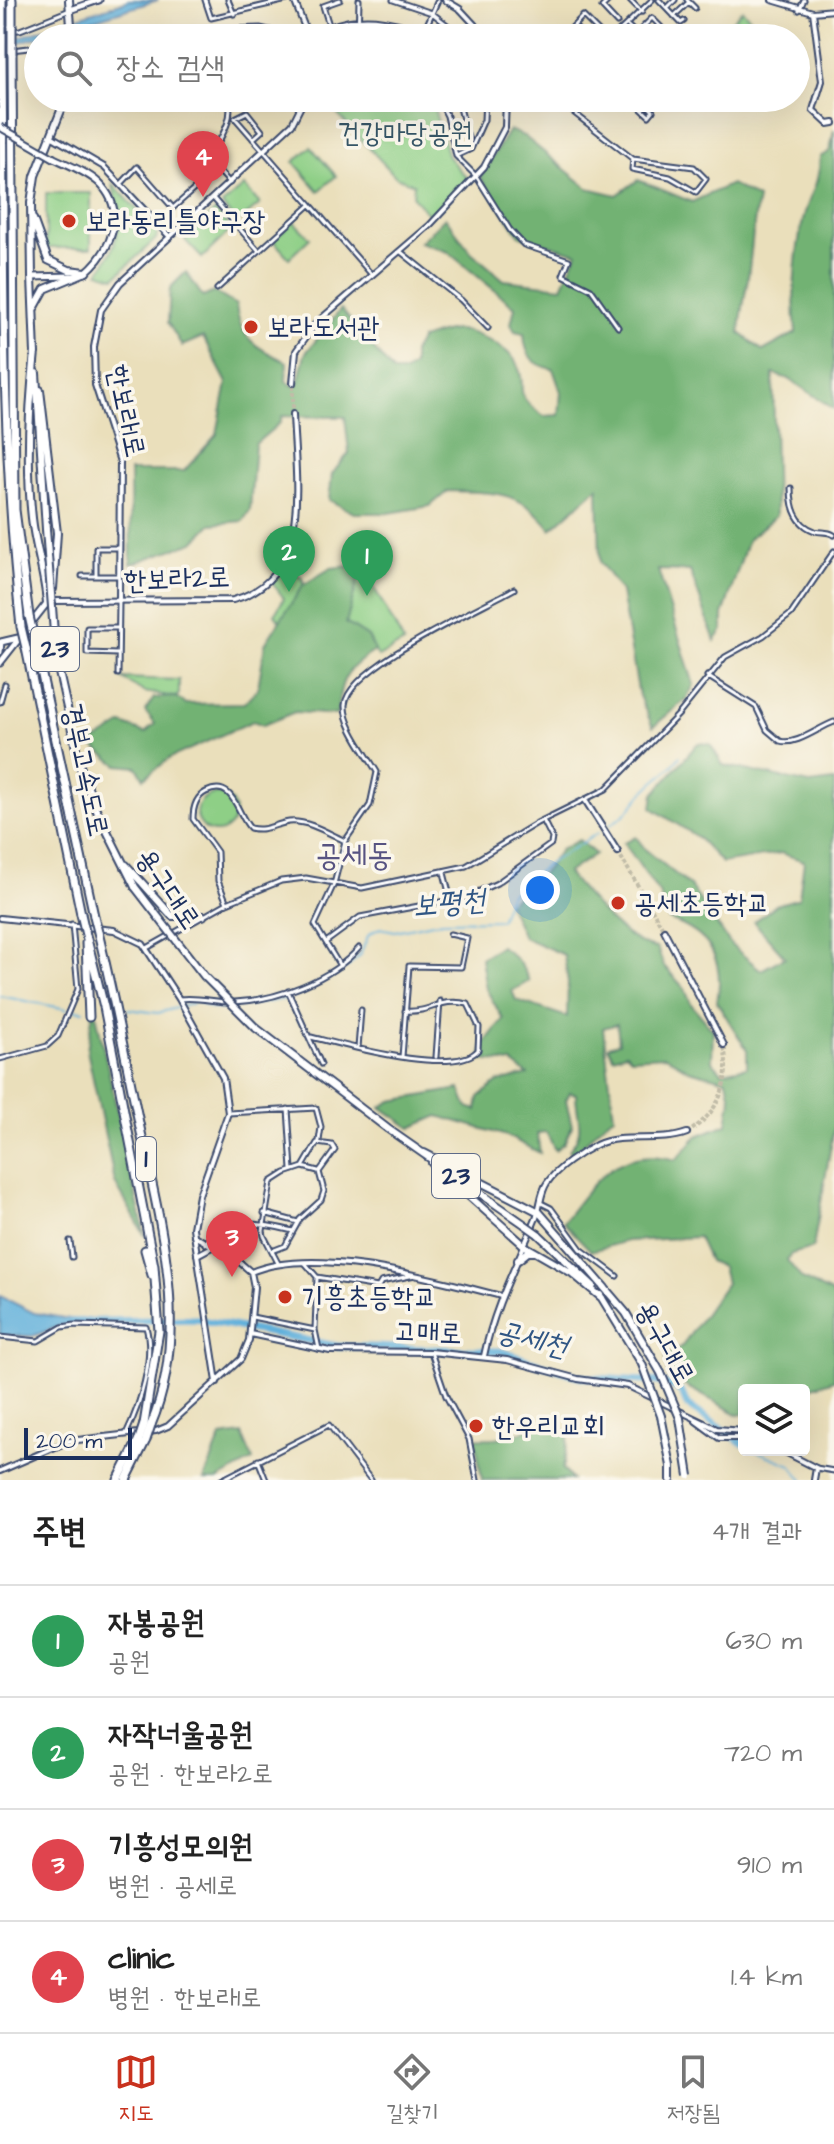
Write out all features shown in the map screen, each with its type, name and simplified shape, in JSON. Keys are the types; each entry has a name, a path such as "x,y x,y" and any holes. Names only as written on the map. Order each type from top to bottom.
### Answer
{"highway":[{"name":"1","path":"1,53 2,0"},
{"name":"경부고속도로","path":"12,0 15,510 29,616 157,1210 171,1311 161,1401 147,1424"},
{"name":"경부고속도로","path":"1,53 4,444 7,509 21,632 85,934 104,1007 159,1308 147,1424 126,1480"},
{"path":"85,934 88,1017"},
{"path":"145,1250 159,1308"},
{"name":"경부고속도로","path":"118,1480 142,1439"}],"main road":[{"path":"69,0 70,24"},
{"path":"70,12 99,0"},
{"name":"용구대로","path":"60,112 35,176 31,213 35,352 56,659 80,766 119,856 135,887 192,962 256,1028 295,1061 538,1234 605,1288 626,1313 661,1373 680,1418 689,1478"},
{"path":"0,127 98,181 111,202 112,239 99,260 78,276 32,277"},
{"path":"31,213 48,260 69,270 86,272"},
{"path":"34,311 45,289 86,272"},
{"path":"35,352 29,399 35,538 49,602"},
{"path":"0,663 21,632 49,602 57,533 48,438 35,352"},
{"path":"35,538 41,543 51,543 57,533"},
{"path":"0,652 1,641 21,632"},
{"path":"119,856 172,916 203,916"},
{"path":"421,1152 429,1153 539,1212 605,1288"},
{"path":"421,1152 516,1239 572,1273 602,1298"},
{"name":"용구대로","path":"559,1251 602,1298 642,1364 664,1426 671,1480"},
{"path":"518,1260 528,1252 535,1252"}],"street":[{"path":"205,0 211,18 287,0"},
{"path":"228,0 234,14"},
{"path":"265,0 267,5"},
{"path":"294,0 303,24"},
{"path":"330,24 323,6 340,0"},
{"path":"358,24 359,0"},
{"path":"393,0 432,13 446,24"},
{"path":"427,24 438,0"},
{"path":"445,0 460,9 474,24"},
{"path":"609,0 602,7 617,23"},
{"path":"630,0 642,12"},
{"path":"630,24 652,0"},
{"path":"659,0 681,23 684,21"},
{"path":"667,8 675,0"},
{"path":"772,0 799,10 834,10"},
{"path":"799,10 804,0"},
{"path":"674,16 688,1 695,8"},
{"path":"37,24 70,12"},
{"path":"813,12 822,81 813,110 828,124 834,123"},
{"path":"576,24 583,16 590,24"},
{"path":"339,24 358,19 399,24"},
{"path":"1,29 24,29"},
{"path":"1,53 24,49"},
{"path":"208,160 229,112"},
{"path":"253,139 262,131 247,112 240,114 235,118 264,153 372,275"},
{"name":"한보라1로","path":"118,674 119,456 95,385 96,327 101,310 120,283 264,153 292,124 298,112"},
{"path":"445,112 456,156 476,176 524,245 569,260 563,275 591,289 618,327"},
{"path":"461,112 471,149"},
{"path":"456,156 471,149 484,112"},
{"path":"293,383 296,351 305,337 476,176 502,134 504,112"},
{"path":"573,112 633,159 694,167 706,179 696,192 670,177 632,169 633,159"},
{"path":"51,136 89,156 122,183 169,236"},
{"path":"192,158 208,160 230,183"},
{"path":"122,183 137,167 173,208 217,169"},
{"path":"213,198 259,251"},
{"path":"217,289 310,205"},
{"path":"400,250 412,264 461,300 488,328"},
{"name":"한보라2로","path":"49,602 233,600 247,596 270,580 286,555 294,526 293,414"},
{"path":"791,488 791,509 801,521 815,531 834,535"},
{"path":"96,576 96,548 119,548"},
{"path":"147,948 227,903 281,881 306,878 362,888 444,873 477,860 543,820 606,789 679,714 725,657 763,636 791,614 834,551"},
{"path":"82,576 119,576"},
{"path":"340,966 315,925 334,884 345,841 370,805 377,772 346,716 345,704 350,688 379,661 514,589"},
{"path":"118,628 87,628 87,653 118,654"},
{"path":"1,641 9,651"},
{"path":"707,676 756,707 773,738 787,744 834,722"},
{"path":"0,702 5,684"},
{"path":"227,903 218,881 217,852 193,819 193,809 204,792 223,790 231,794 250,828 266,829 291,822 307,824 345,841"},
{"path":"585,800 618,852"},
{"path":"326,942 360,917 483,891 551,844 552,838 543,820"},
{"path":"444,873 451,900"},
{"path":"0,918 114,930 147,948 185,1008 223,1078 228,1113 199,1195 194,1236 217,1382"},
{"path":"0,1059 47,1046 58,1036 78,989 72,924"},
{"path":"664,930 724,1045"},
{"path":"402,1057 409,966 461,967 467,938 450,934"},
{"path":"180,1000 206,997 237,1002 288,991 340,966 359,948"},
{"path":"288,991 321,1064"},
{"path":"311,1037 402,1057 469,1059 478,1050 480,1031 468,1004 440,1001 424,1012 405,1011"},
{"path":"436,1059 440,1001"},
{"path":"358,1048 361,1010"},
{"path":"288,1109 292,1170"},
{"path":"228,1113 318,1109 321,1127 317,1143 303,1167"},
{"path":"484,1354 501,1296 539,1212 547,1182 597,1145 623,1140 663,1140 687,1133"},
{"path":"272,1251 282,1249 298,1222 323,1196 319,1172 335,1147 317,1143"},
{"path":"278,1263 264,1236 264,1213 271,1182 303,1167 319,1172"},
{"path":"541,1203 551,1208 581,1249 617,1276"},
{"path":"264,1213 298,1222"},
{"path":"205,1244 217,1230 263,1224 293,1231"},
{"path":"0,1471 69,1441 156,1431 168,1426 241,1359 250,1334 251,1272 236,1259 194,1236"},
{"path":"516,1239 520,1244 518,1260"},
{"path":"70,1241 72,1257"},
{"path":"197,1255 212,1247"},
{"path":"251,1272 278,1263 305,1263 416,1275 501,1296"},
{"path":"305,1263 317,1277 378,1287 381,1282 416,1275"},
{"path":"317,1277 315,1330 319,1349"},
{"path":"251,1319 315,1330"},
{"path":"0,1337 38,1341 62,1327 75,1325 146,1327 149,1336 145,1371 126,1434"},
{"name":"고매로","path":"250,1334 319,1349 484,1354 588,1381 628,1386 717,1429 737,1430"},
{"path":"431,1352 446,1396 469,1439 477,1480"},
{"name":"고매로","path":"691,1417 729,1440"},
{"path":"221,1480 329,1425 371,1480"},
{"path":"729,1440 740,1434 737,1430"},
{"path":"729,1440 738,1439"},
{"path":"793,1456 816,1468 834,1471"},
{"path":"258,1460 266,1480"},
{"path":"814,1480 816,1468"}],"green space":[{"path":"742,10 757,24 729,24"},
{"name":"건강마당공원","path":"335,112 435,112 448,157 468,179 430,216 413,197 414,184 396,177"},
{"path":"509,130 524,136 588,188 617,195 638,180 692,202 731,184 758,199 740,333 763,351 796,333 794,303 798,245 820,157 830,151 834,130 834,409 789,379 773,374 776,516 748,539 723,615 723,630 715,641 690,571 658,570 694,685 687,698 653,727 639,696 621,592 600,562 598,487 551,529 528,506 493,493 448,491 430,506 389,513 354,513 329,500 332,474 349,453 345,417 282,416 280,423 255,444 250,510 243,521 211,524 194,542 131,564 130,471 184,471 217,434 227,383 203,337 182,346 168,323 170,288 186,272 203,297 214,292 236,305 241,326 251,341 287,362 286,381 294,386 298,383 305,354 341,309 393,372 405,372 413,366 413,352 421,339 454,330 483,338 513,358 526,401 544,416 559,415 561,392 553,369 531,358 524,333 515,331 511,324 515,307 448,252 420,242 445,217 470,251 504,280 562,287 577,253 520,236 480,177"},
{"path":"311,147 336,176 319,191 294,162"},
{"path":"113,184 158,232 156,239 115,277 99,272 112,251 117,230"},
{"path":"244,186 260,204 237,223 222,205"},
{"name":"보라동리틀야구장","path":"46,193 91,193 91,248 46,248"},
{"path":"215,211 232,229 202,258 185,240"},
{"path":"293,221 310,238 289,258 273,240"},
{"path":"362,565 404,643 378,657 368,637 346,623"},
{"path":"362,565 346,623 368,637 375,651 350,670 342,684 337,715 295,712 263,725 253,721 170,758 144,778 137,767 118,765 90,744 123,724 145,733 155,724 145,711 154,698 176,697 186,704 244,703 258,688 265,644 303,585 331,568"},
{"path":"279,569 303,578 303,585 280,621 275,614 284,598 270,580"},
{"path":"121,678 179,680 179,694 176,697 144,692"},
{"path":"698,743 710,744 723,765 810,784 834,781 834,1128 813,1248 791,1254 787,1260 802,1279 831,1293 834,1298 834,1380 810,1388 810,1384 738,1384 738,1414 669,1377 665,1358 683,1345 726,1283 722,1267 709,1261 698,1237 627,1241 591,1251 563,1222 585,1193 622,1162 655,1156 676,1160 697,1136 727,1124 731,1099 727,1080 689,1070 665,1056 631,1058 626,1053 613,1057 608,1046 619,1043 617,1024 603,1028 614,1116 572,1156 569,1150 578,1136 579,1124 576,1094 570,1092 566,1100 572,1126 564,1143 555,1150 546,1132 537,1133 540,1153 507,1136 438,1116 411,1128 381,1107 392,1101 460,1089 467,1107 477,1110 479,1097 498,1082 528,1075 512,1063 481,1060 484,1044 503,1019 486,989 481,958 500,946 518,961 529,981 512,991 516,1000 567,1017 568,982 564,955 523,937 508,903 546,870 560,850 579,840 595,854 567,873 620,929 645,945 657,948 664,966 685,989 691,1004 713,1030 712,1061 722,1072 747,1067 747,1050 717,1002 719,973 711,950 695,933 669,920 660,895 624,843 636,837 646,850 690,886 732,946 761,970 785,957 754,922 776,905 799,898 804,861 781,853 722,863 697,837 652,808 654,794"},
{"path":"216,794 230,799 235,813 230,827 216,832 202,827 197,813 202,799"},
{"path":"94,1005 145,1236 115,1183 87,1050"},
{"path":"536,1423 569,1432 563,1469 572,1480 482,1480 475,1438 515,1435"},
{"path":"242,1434 253,1460 217,1480 204,1480 221,1437"}],"water":[{"path":"129,0 158,0 79,24 58,24"},
{"path":"24,36 24,41 0,43 0,38"},
{"path":"0,1296 34,1313 76,1320 33,1336 0,1335"}],"waterway":[{"name":"보평천","path":"610,825 626,813 680,756"},
{"name":"보평천","path":"295,997 348,967 360,955 369,934 380,928 395,931 442,921 500,920 509,895 548,864 598,833"},
{"name":"보평천","path":"0,996 67,1009"},
{"name":"보평천","path":"239,1007 285,999"},
{"name":"보평천","path":"128,1009 158,1013 198,1002 214,1009 233,1009"},
{"name":"보평천","path":"73,1010 84,1011"},
{"name":"공세천","path":"65,1322 196,1319 337,1346 500,1351 581,1377 658,1382 674,1387 682,1393 687,1405 738,1440"},
{"name":"공세천","path":"769,1456 791,1465 803,1480"}],"tunnel":[{"path":"293,383 293,414"},
{"path":"618,852 664,930"},
{"path":"687,1133 708,1116 720,1095 726,1072 724,1045"}],"place":[{"name":"clinic","path":"203,197"},
{"name":"보라동리틀야구장","path":"69,221"},
{"name":"보라도서관","path":"251,327"},
{"name":"자작너울공원","path":"289,592"},
{"name":"자봉공원","path":"367,596"},
{"name":"공세초등학교","path":"618,903"},
{"name":"기흥성모의원","path":"232,1277"},
{"name":"기흥초등학교","path":"285,1297"},
{"name":"한우리교회","path":"476,1426"}],"district":[{"name":"공세동","path":"354,855"}]}
